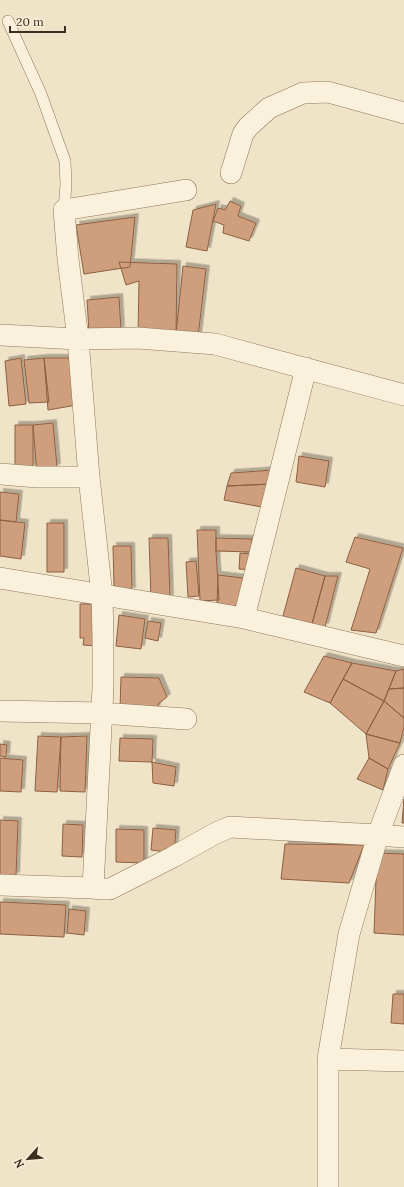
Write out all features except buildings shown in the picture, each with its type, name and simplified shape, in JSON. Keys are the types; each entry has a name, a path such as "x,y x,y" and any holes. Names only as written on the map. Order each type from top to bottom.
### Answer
{"street":[{"path":"231,173 243,134 248,127 269,108 303,93 328,92 404,113"},
{"path":"93,888 103,687 102,594 89,477 78,339 68,259 64,210 186,190"},
{"path":"0,335 78,339 138,338 215,344 404,395"},
{"path":"244,618 306,368"},
{"path":"0,474 37,477 89,477"},
{"path":"0,578 244,618 404,656"},
{"path":"0,711 101,713 186,720"},
{"path":"328,1187 328,1059 349,934 378,835 404,765"},
{"path":"0,885 102,889 110,888 230,827 404,837"},
{"path":"328,1059 404,1061"}],"lane":[{"path":"8,21 41,94 65,161 66,184 64,210"}]}
